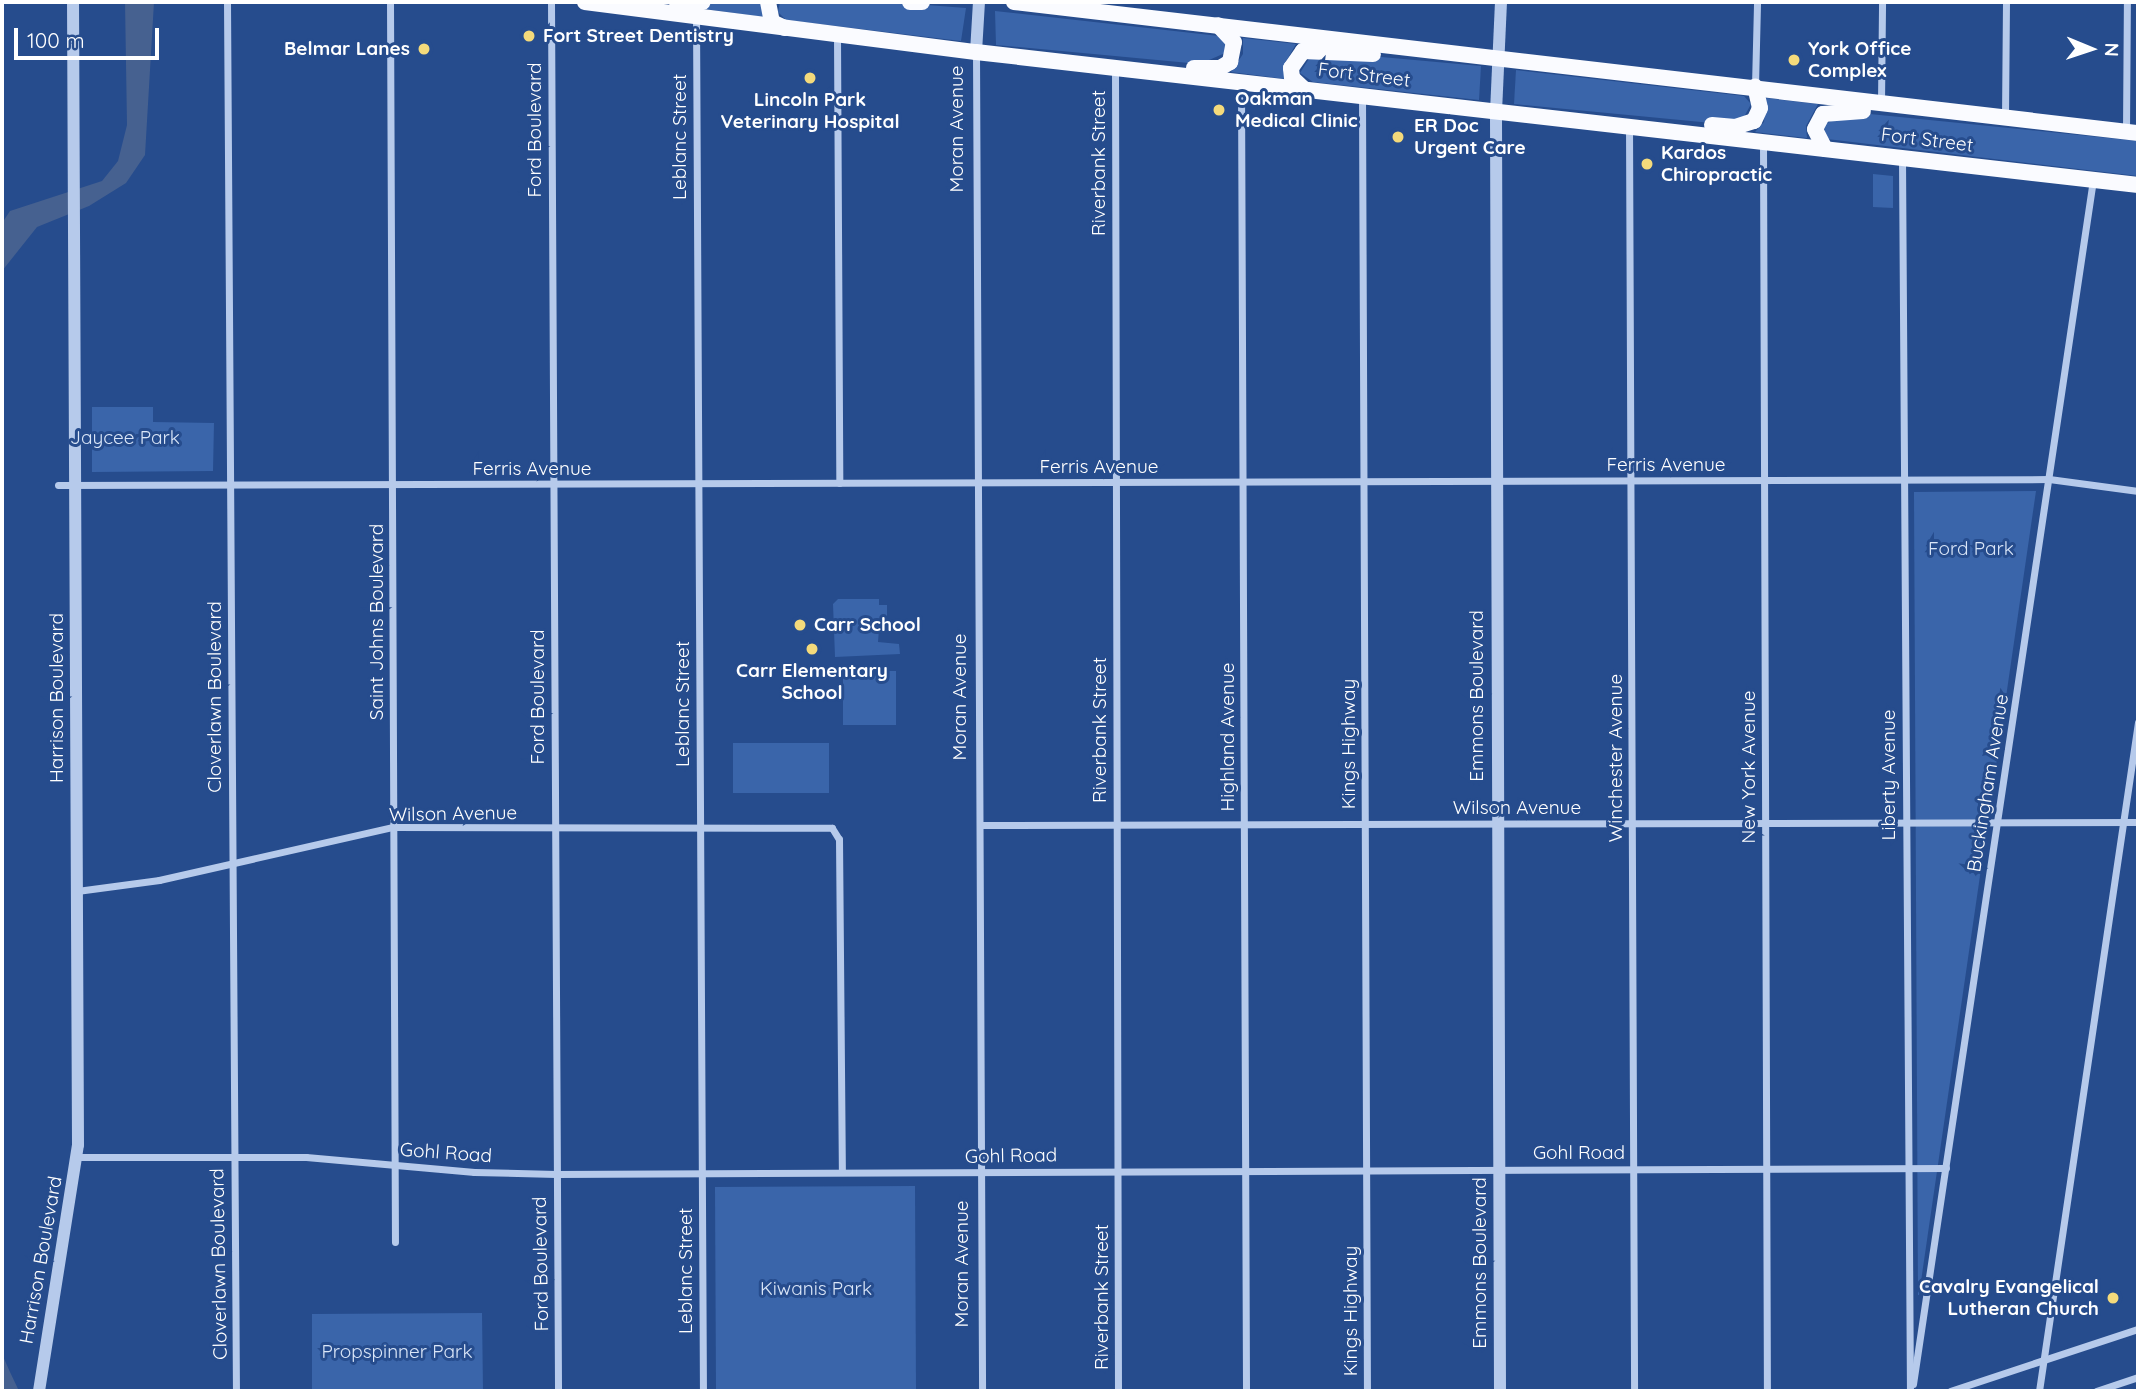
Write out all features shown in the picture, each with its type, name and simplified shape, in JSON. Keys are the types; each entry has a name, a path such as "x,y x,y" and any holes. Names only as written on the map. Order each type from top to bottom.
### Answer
{"main road":[{"name":"Fort Street","path":"584,2 700,9 786,29 2138,185"},
{"path":"643,2 700,9"},
{"path":"768,2 772,22 786,29"},
{"path":"910,2 922,2"},
{"name":"Fort Street","path":"1014,2 1110,7 1228,29 2132,132"},
{"path":"1098,66 1119,60 1220,68 1234,54 1228,29"},
{"path":"1304,89 1292,78 1291,68 1303,51 1409,58 1433,51"},
{"path":"1626,124 1638,119 1746,126 1760,108 1755,87"},
{"path":"1825,149 1815,129 1817,120 1832,110 1955,121 1983,115"}],"street":[{"name":"Harrison Boulevard","path":"39,1391 78,1157 73,2"},
{"name":"Cloverlawn Boulevard","path":"227,2 236,1391"},
{"name":"Saint Johns Boulevard","path":"390,2 395,1242"},
{"name":"Ford Boulevard","path":"551,2 558,1391"},
{"name":"Moran Avenue","path":"979,2 976,52 982,1391"},
{"name":"Emmons Boulevard","path":"1500,1391 1496,112 1501,2"},
{"path":"1755,87 1757,2"},
{"path":"1881,104 1882,2"},
{"path":"2005,117 2006,2"},
{"path":"2127,2 2132,132"},
{"name":"Leblanc Street","path":"700,9 698,483 703,1391"},
{"path":"837,35 839,483"},
{"name":"Riverbank Street","path":"1115,68 1118,1391"},
{"name":"Highland Avenue","path":"1241,82 1247,1391"},
{"name":"Kings Highway","path":"1362,96 1367,1391"},
{"name":"Winchester Avenue","path":"1626,124 1634,1391"},
{"name":"New York Avenue","path":"1763,142 1767,1391"},
{"name":"Liberty Avenue","path":"1902,158 1907,1168 1911,1391"},
{"name":"Buckingham Avenue","path":"1911,1391 2093,180"},
{"name":"Ferris Avenue","path":"58,485 2049,479 2138,491"},
{"path":"2039,1391 2138,722"},
{"name":"Wilson Avenue","path":"979,825 2138,822"},
{"name":"Wilson Avenue","path":"77,891 159,880 231,861 393,827 825,826 835,830 839,839 842,1171"},
{"name":"Gohl Road","path":"78,1157 306,1157 556,1174 1946,1168"},
{"path":"1950,1391 2138,1329"},
{"path":"2096,1391 2138,1377"}],"green space":[{"path":"713,2 763,2 763,17 705,9"},
{"path":"780,2 888,2 966,8 961,41 786,20 778,12"},
{"path":"995,11 1219,36 1227,42 1225,53 1200,64 996,45"},
{"path":"1243,38 1296,44 1285,63 1285,79 1231,72 1243,54"},
{"path":"1337,53 1481,66 1479,100 1313,82 1300,73 1310,57"},
{"path":"1516,70 1744,96 1751,104 1744,117 1722,124 1514,104"},
{"path":"1766,98 1818,104 1806,126 1807,138 1755,132 1764,122"},
{"path":"1850,112 2138,141 2138,176 1827,139 1823,125"},
{"path":"1873,174 1893,176 1893,208 1873,207"},
{"name":"Jaycee Park","path":"92,407 153,407 153,422 214,423 213,471 92,472"},
{"name":"Ford Park","path":"2036,491 1919,1295 1918,1295 1914,492"},
{"path":"838,599 879,599 879,605 887,605 887,628 879,629 878,642 899,644 900,654 835,657 833,604"},
{"path":"843,671 896,671 896,725 843,725"},
{"path":"733,743 829,743 829,793 733,793"},
{"name":"Kiwanis Park","path":"915,1186 916,1391 716,1391 715,1187"},
{"name":"Propspinner Park","path":"482,1313 483,1391 312,1391 312,1314"}],"shaded area":[{"path":"125,2 154,2 145,155 126,183 89,206 37,227 2,271 2,223 10,211 102,181 118,161 127,125"},
{"path":"2,1354 10,1372 19,1391 2,1391"}],"place":[{"name":"Fort Street Dentistry","path":"529,36"},
{"name":"Belmar Lanes","path":"424,49"},
{"name":"York Office Complex","path":"1794,60"},
{"name":"Lincoln Park Veterinary Hospital","path":"810,78"},
{"name":"Oakman Medical Clinic","path":"1219,110"},
{"name":"ER Doc Urgent Care","path":"1398,137"},
{"name":"Kardos Chiropractic","path":"1647,164"},
{"name":"Carr School","path":"800,625"},
{"name":"Carr Elementary School","path":"812,649"},
{"name":"Cavalry Evangelical Lutheran Church","path":"2113,1298"}]}
